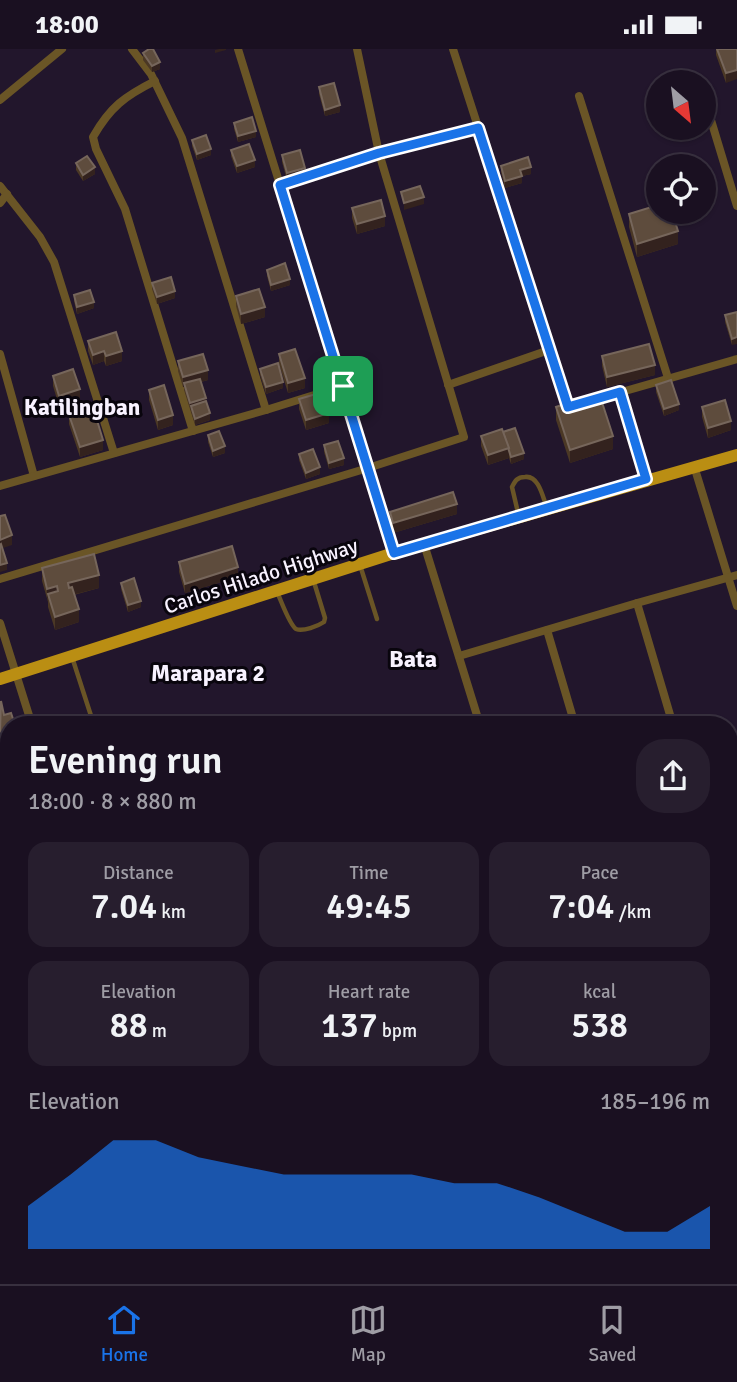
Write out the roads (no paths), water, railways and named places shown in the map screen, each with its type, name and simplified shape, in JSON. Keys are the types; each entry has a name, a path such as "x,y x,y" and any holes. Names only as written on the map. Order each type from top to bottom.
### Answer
{"main road":[{"name":"Carlos Hilado Highway","path":"0,679 394,553 737,454"}],"street":[{"path":"0,100 62,49"},
{"path":"132,49 155,81 182,138 266,410"},
{"path":"238,49 394,553"},
{"path":"0,579 464,437 379,153 357,49"},
{"path":"453,49 568,407 737,359"},
{"path":"155,81 124,98 110,112 93,137 96,149 125,209 193,431"},
{"path":"579,96 668,379"},
{"path":"280,185 379,153 478,128"},
{"path":"716,137 737,206"},
{"path":"0,186 40,237 54,262 114,453"},
{"path":"0,203 7,194"},
{"path":"448,385 549,350"},
{"path":"0,354 34,476"},
{"path":"0,486 343,386"},
{"path":"694,466 733,576 737,606"},
{"path":"424,544 477,716"},
{"path":"459,656 733,576"},
{"path":"637,603 670,716"},
{"path":"0,623 29,716"},
{"path":"547,630 572,716"}],"lane":[{"path":"519,517 512,487 521,477 526,476 535,482 547,509"},
{"path":"360,564 377,619"},
{"path":"277,591 294,627 300,630 320,625 325,618 313,579"},
{"path":"72,656 91,716"}],"district":[{"name":"Katilingban","path":"82,407"},
{"name":"Bata","path":"413,659"},
{"name":"Marapara 2","path":"208,673"}]}
